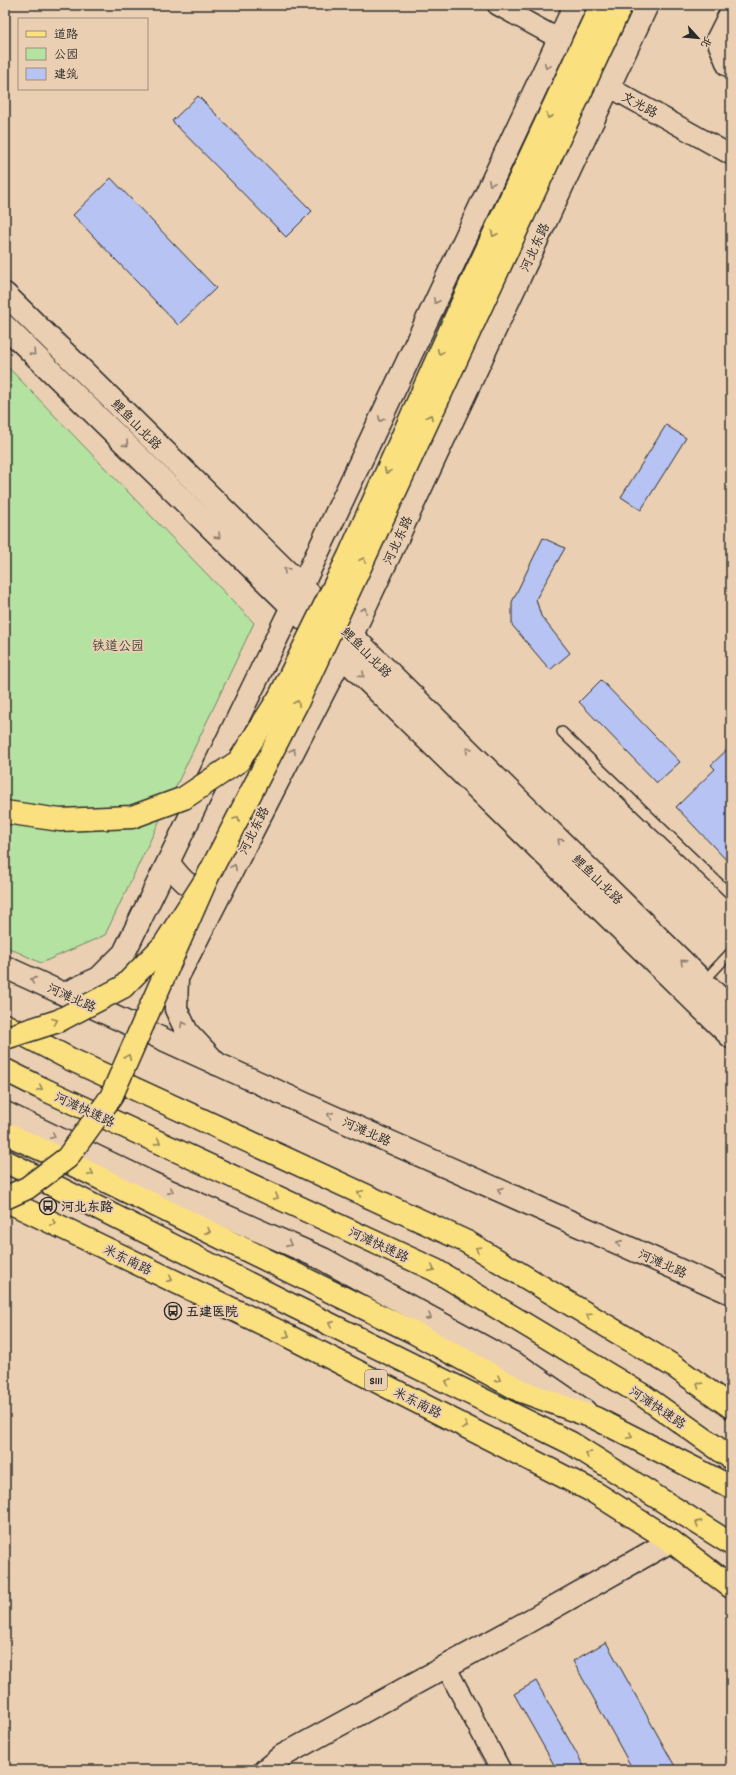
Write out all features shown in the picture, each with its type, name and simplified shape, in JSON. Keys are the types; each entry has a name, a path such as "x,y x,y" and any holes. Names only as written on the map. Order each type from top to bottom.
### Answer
{"main road":[{"path":"64,994 99,978 124,953 169,864 292,608 575,5"},
{"path":"5,812 60,820 132,817 184,798 239,761 279,698 349,556 473,279 601,5"},
{"path":"5,1199 27,1188 67,1158 111,1097 214,885 621,5"},
{"name":"河北东路","path":"217,1064 187,1032 176,1008 177,978 214,885 342,656 646,5"},
{"name":"鲤鱼山北路","path":"5,294 302,586 696,989 731,1038"},
{"name":"鲤鱼山北路","path":"5,326 342,656 696,989 731,1009"},
{"path":"169,864 181,881 195,889 210,892 214,885"},
{"path":"5,1038 58,1021 123,987 164,945 214,885"},
{"name":"河滩北路","path":"5,967 217,1064 731,1293"},
{"path":"5,1025 78,1062 467,1242 675,1367 731,1407"},
{"name":"河滩快速路","path":"5,1070 435,1270 644,1396 731,1458"},
{"path":"5,1114 151,1183 323,1259 524,1369 595,1418"},
{"path":"5,1133 54,1155 415,1333 521,1391 595,1418 731,1487"},
{"name":"S111","path":"5,1161 302,1310 571,1442 731,1544"},
{"name":"米东南路","path":"5,1199 280,1332 587,1488 671,1541 731,1587"},
{"path":"265,1770 282,1756 522,1625 671,1541"}],"street":[{"name":"文光路","path":"497,5 559,39 609,87 731,155"},
{"path":"731,9 716,39 728,66 731,68"},
{"path":"445,1666 502,1770"}],"lane":[{"path":"562,732 731,895"},
{"path":"696,989 731,952"}],"green space":[{"name":"铁道公园","path":"5,364 254,623 105,935 41,963 5,946"}],"building":[{"path":"198,96 312,211 286,237 172,121"},
{"path":"111,178 216,288 178,325 73,215"},
{"path":"666,425 686,438 641,510 621,497"},
{"path":"543,538 565,548 536,599 541,616 570,653 550,670 512,625 512,602"},
{"path":"601,680 680,762 657,783 579,702"},
{"path":"731,746 731,865 676,807 715,769 711,765"},
{"path":"606,1642 677,1770 633,1770 573,1661"},
{"path":"536,1681 586,1770 557,1770 514,1694"}],"place":[{"name":"河北东路","path":"48,1206"},
{"name":"五建医院","path":"173,1311"}]}
